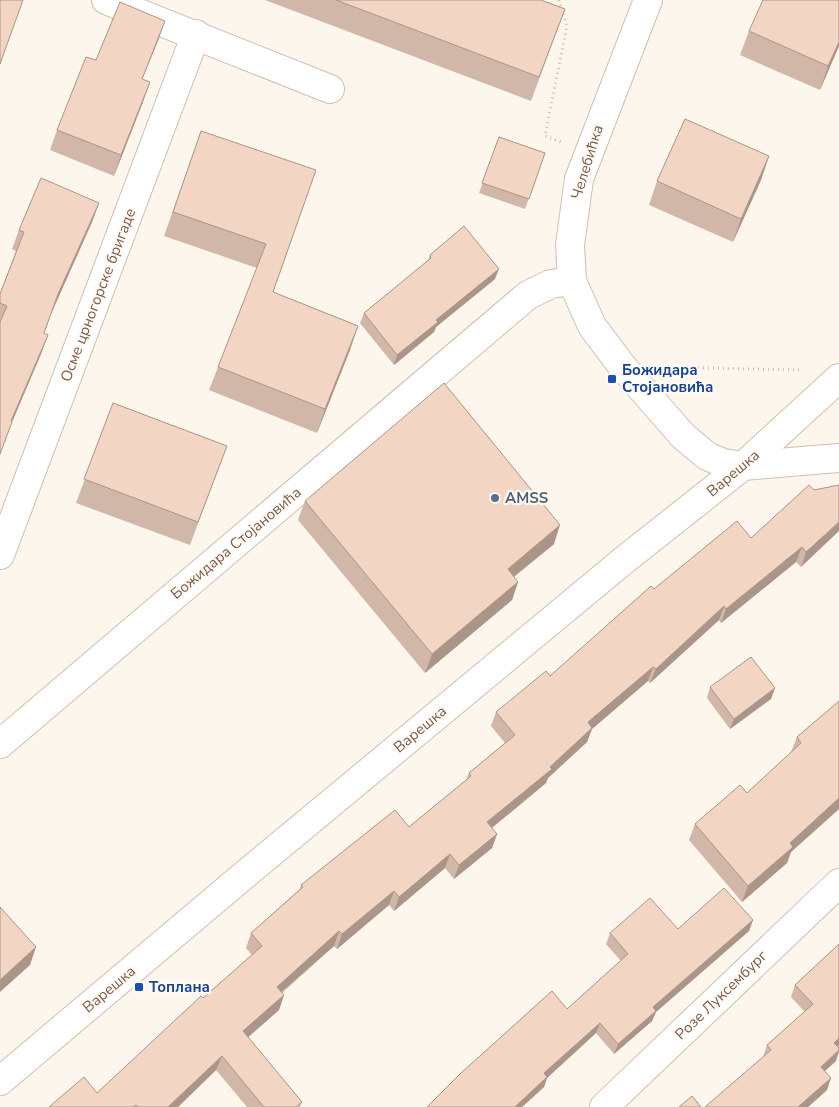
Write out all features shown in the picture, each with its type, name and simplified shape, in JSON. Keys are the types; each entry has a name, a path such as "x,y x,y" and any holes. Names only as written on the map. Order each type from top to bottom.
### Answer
{"street":[{"path":"106,0 196,34 330,89"},
{"name":"Челебићка","path":"648,0 588,151 575,197 570,245 572,281 592,326 622,366 683,436 699,450 723,463 743,466 839,458"},
{"name":"Осме црногорске бригаде","path":"0,556 196,34"},
{"name":"Божидара Стојановића","path":"0,744 528,295 551,284 572,281"},
{"name":"Варешка","path":"0,1081 609,573 743,466 839,378"},
{"name":"Розе Луксембург","path":"604,1107 839,883"}],"path":[{"path":"559,0 567,26 545,136 588,151"},
{"path":"622,366 809,370"}],"building":[{"path":"0,0 23,0 0,64"},
{"path":"336,0 541,0 565,9 539,77"},
{"path":"763,0 839,0 839,42 828,66 749,31"},
{"path":"120,2 165,21 142,79 150,82 121,155 57,130 86,57 96,60"},
{"path":"685,119 769,156 741,219 657,181"},
{"path":"201,131 316,170 273,292 358,326 325,409 218,367 266,244 173,212"},
{"path":"499,137 545,153 529,199 482,183"},
{"path":"41,178 99,203 58,294 44,333 48,335 11,421 0,454 0,322 7,306 0,303 0,294 24,232 19,230"},
{"path":"464,226 499,269 436,320 438,322 397,355 364,313 431,258 430,255"},
{"path":"444,383 560,525 508,569 518,582 432,654 305,501"},
{"path":"113,403 227,446 198,522 84,479"},
{"path":"809,485 814,490 839,485 839,522 806,552 802,547 726,609 724,606 656,669 653,667 588,722 592,728 550,767 552,769 487,822 497,834 459,865 450,854 399,897 394,891 342,934 339,931 277,987 284,995 243,1031 302,1102 296,1107 264,1107 222,1056 168,1107 138,1107 136,1105 133,1107 49,1107 84,1077 97,1093 201,996 203,998 262,946 251,933 303,887 301,885 395,810 409,827 471,776 469,773 515,735 496,712 546,671 550,676 651,586 654,589 737,521 751,538"},
{"path":"751,657 775,688 734,719 710,687"},
{"path":"839,701 839,798 790,843 793,847 748,886 695,824 740,785 747,793 801,743 797,737"},
{"path":"724,888 753,920 653,1007 656,1011 618,1044 600,1023 544,1073 547,1077 515,1107 427,1107 461,1073 552,991 567,1009 628,954 610,933 650,898 678,929"},
{"path":"0,907 36,947 0,980"},
{"path":"839,944 839,1038 834,1043 839,1050 821,1067 831,1078 798,1107 705,1107 771,1050 767,1045 813,1004 795,985"},
{"path":"692,1096 701,1107 679,1107"}],"place":[{"name":"Божидара Стојановића","path":"612,379"},
{"name":"AMSS","path":"495,498"},
{"name":"Топлана","path":"139,987"}]}
